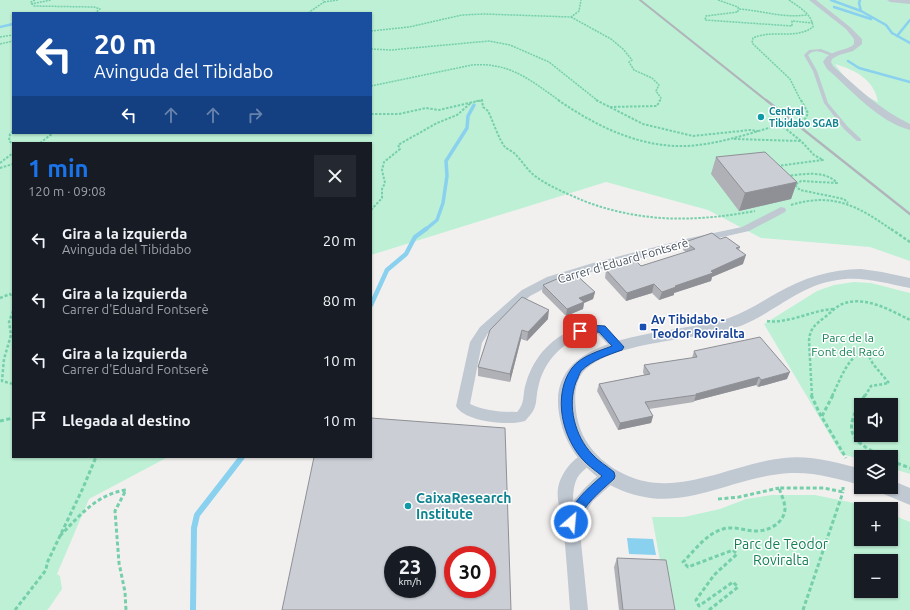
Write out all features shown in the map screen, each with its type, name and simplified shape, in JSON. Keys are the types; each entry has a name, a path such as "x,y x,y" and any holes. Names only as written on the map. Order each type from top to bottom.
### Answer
{"street":[{"path":"812,0 848,28 858,38 858,44 855,48 834,54 828,60 830,67 876,108 890,118 910,127"},
{"path":"890,0 910,2"},
{"name":"Carrer d'Eduard Fontserè","path":"619,347 602,329 588,329 573,334 559,343 545,355 535,373 530,392 529,408 520,417 489,416 473,412 463,406 476,342 484,330 526,293 551,280 597,266 690,241 745,229 781,210"},
{"path":"854,475 832,470 797,465 780,466 694,488 679,490 649,490 624,483 610,476 588,458 577,442 570,425 566,407 567,392 576,370 598,355 619,347 737,321 801,286 824,278 860,274 875,275 907,284"},
{"path":"579,610 571,522 564,502 567,484 574,470 588,458"},
{"path":"571,522 585,497 610,476"},
{"path":"898,492 910,497"}],"lane":[{"path":"834,54 824,50 814,50 808,52 806,55 815,71 826,103 846,128 859,140"}],"path":[{"path":"31,4 35,0"},
{"path":"31,4 51,0"},
{"path":"310,12 324,1 338,0"},
{"path":"372,32 409,27 462,15 484,14 571,17 576,16 580,11 581,0"},
{"path":"718,0 738,7 739,9 761,11 771,15 808,15"},
{"path":"372,86 477,64 492,64 519,73 566,105 587,117 638,140 655,144 681,147 731,138 760,132 782,124 801,121 806,118 808,113 790,79 754,45 752,40 755,36 761,34 806,32 813,27 813,23 808,15 789,0"},
{"path":"31,4 36,6 94,7 100,9 96,12"},
{"path":"739,9 738,12 730,14 706,16 705,20 792,26 792,21 813,23"},
{"path":"571,17 616,42 624,51 629,53 632,60 629,62 634,70 652,78 659,85 656,91 661,98 657,106 608,107"},
{"path":"0,37 12,35"},
{"path":"0,44 12,41"},
{"path":"372,49 391,50 489,42 510,45 549,62 592,97 608,107 643,124 693,136 750,130 760,132"},
{"path":"372,114 395,116 414,113 426,108 430,110 443,109 476,100 482,100 483,107 488,111 505,147 511,150 528,170 550,184 582,200 609,210 635,217 667,220 723,217 756,211"},
{"path":"372,209 382,198 382,189 385,183 382,170 384,162 400,149 398,145 437,123 457,115 465,107 476,100"},
{"path":"773,168 780,165 820,161 823,159 814,156 801,141 782,124"},
{"path":"12,132 10,134 9,141 12,143"},
{"path":"41,142 52,134"},
{"path":"731,138 801,141"},
{"path":"0,162 7,159 12,154"},
{"path":"0,168 12,164"},
{"path":"782,177 808,174 834,179 837,183 806,181 798,182 795,185 803,191 844,199 910,242"},
{"path":"781,210 800,201 812,199 830,200 850,204"},
{"path":"0,298 10,294 12,297"},
{"path":"847,458 814,401 810,388 811,360 809,336 812,328 835,309 847,303 865,302 896,312 910,320"},
{"path":"770,322 835,309"},
{"path":"12,314 9,322 12,328 8,339 9,344 4,357 5,370 2,381 12,384"},
{"path":"822,416 848,364 859,352 866,351 873,364 889,382 871,386 860,403 851,428 851,432 859,443 871,450"},
{"path":"0,421 12,418"},
{"path":"15,610 46,570 47,563 96,458"},
{"path":"898,464 910,468"},
{"path":"803,610 843,492 843,485"},
{"path":"718,499 739,497 780,488 824,488 843,492"},
{"path":"709,610 738,588 733,582 699,606 696,600 718,569 736,554 733,550 688,567 683,562 702,543 720,530 728,528 755,532 767,530 774,526 783,515 785,508 780,488"},
{"path":"60,536 77,518 102,497 120,490 126,490 115,511 119,563 125,592 126,610"}],"green space":[{"path":"0,0 910,0 910,261 870,247 761,238 708,210 606,182 372,255 372,142 12,142 12,458 166,458 89,499 57,574 60,576 62,589 47,610 0,610","holes":["835,64 850,69 868,81 876,94 878,102 871,99 854,86"]},
{"name":"Parc de la Font del Racó","path":"854,282 871,283 910,293 910,474 898,470 898,450 854,450 854,457 841,454 764,324 817,291 834,285"},
{"name":"Parc de Teodor Roviralta","path":"772,495 815,495 854,503 854,546 898,546 898,517 910,522 910,610 669,610 652,517 684,517 720,509 746,499"}],"water":[{"path":"627,538 653,539 656,555 629,554"}],"building":[{"path":"765,152 797,182 745,193 716,157"},
{"path":"712,233 720,239 726,237 740,247 736,248 746,255 711,271 713,273 662,292 654,284 627,293 606,270 615,267 613,265 634,259 641,266 695,249 685,242"},
{"path":"573,272 595,292 579,298 584,302 567,309 543,285"},
{"path":"522,297 549,310 528,332 522,330 510,374 478,367 490,330"},
{"path":"760,337 790,372 761,380 759,377 696,395 645,402 653,416 620,423 599,384 650,374 644,365 697,357 694,351"},
{"name":"CaixaResearch Institute","path":"372,418 505,428 511,610 282,610 314,458 372,458"},
{"path":"617,558 666,560 675,610 623,610"}],"waterway":[{"path":"831,0 861,11"},
{"path":"860,0 859,3 861,11"},
{"path":"834,7 871,19"},
{"path":"861,11 886,25 892,33 897,36"},
{"path":"897,36 910,20"},
{"path":"0,27 12,24"},
{"path":"897,36 910,43"},
{"path":"848,61 859,68 910,82"},
{"path":"425,230 437,220 443,203 447,176 446,161 467,128 468,116 474,105"},
{"path":"372,303 387,270 406,254 415,237 426,229"},
{"path":"193,610 194,528 197,515 241,458"}],"railway":[{"path":"640,0 767,101"},
{"path":"766,100 910,214"}],"place":[{"name":"Central Tibidabo SGAB","path":"761,117"},
{"name":"Av Tibidabo - Teodor Roviralta","path":"643,327"},
{"name":"CaixaResearch Institute","path":"408,506"}],"route":[{"path":"571,522 585,497 610,476 588,458 577,442 570,425 566,407 567,392 576,370 590,359 608,350 619,347 602,329 588,329 580,331"}]}
